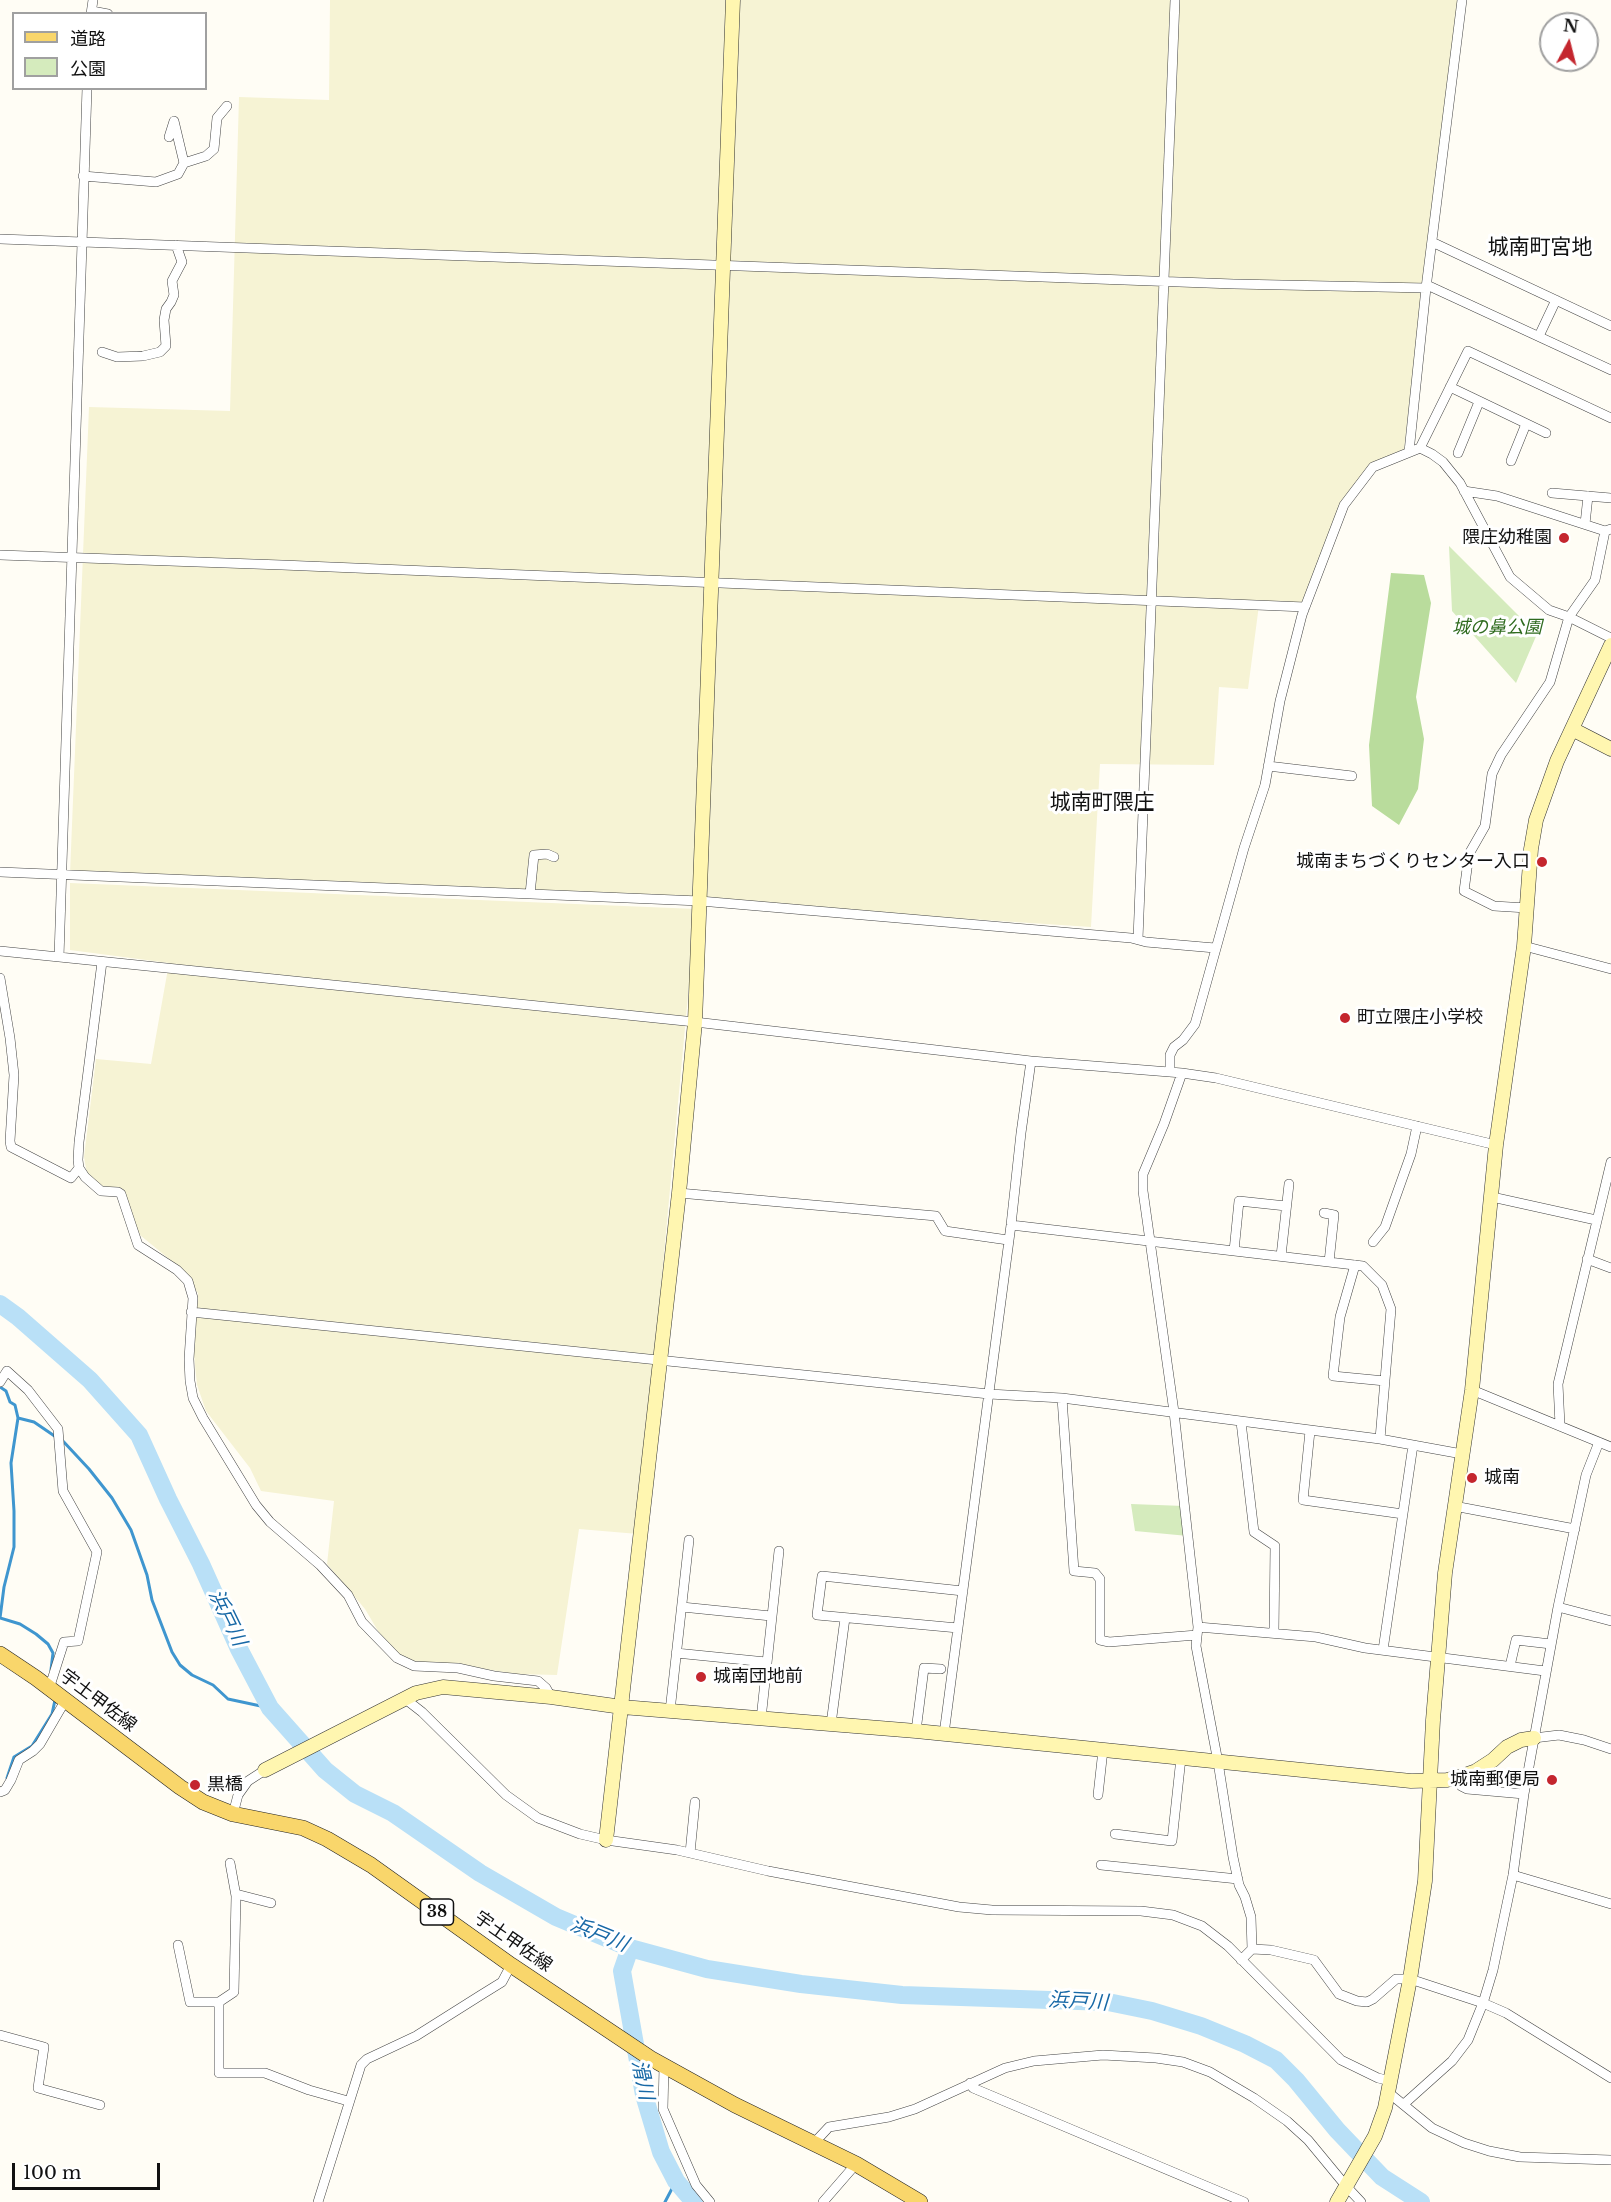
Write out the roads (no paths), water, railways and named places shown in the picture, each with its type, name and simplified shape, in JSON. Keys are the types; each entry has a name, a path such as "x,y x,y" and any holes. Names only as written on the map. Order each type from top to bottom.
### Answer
{"main road":[{"name":"宇土甲佐線","path":"0,1654 203,1802 233,1814 303,1828 327,1839 371,1865 511,1965 650,2058 735,2105 856,2164 920,2202"}],"street":[{"path":"92,12 93,0"},
{"path":"606,1840 679,1193 695,1022 733,0"},
{"path":"1138,939 1175,0"},
{"path":"1409,452 1426,287 1462,0"},
{"path":"59,957 87,90"},
{"path":"184,163 206,156 214,149 217,118 227,106"},
{"path":"83,177 156,182 178,174 184,163 174,121 169,137"},
{"path":"0,239 1164,281 1426,287 1611,370"},
{"path":"1432,242 1611,326"},
{"path":"102,352 117,357 143,356 160,352 166,346 164,320 166,309 174,295 172,281 182,262 176,245"},
{"path":"1539,336 1556,300"},
{"path":"1170,1072 1170,1055 1174,1047 1196,1024 1215,948 1265,785 1280,701 1305,607 1344,506 1373,467 1420,448 1468,351 1611,418"},
{"path":"1450,387 1546,434"},
{"path":"1458,453 1479,402"},
{"path":"1511,460 1526,424"},
{"path":"1420,448 1443,462 1464,491 1510,577 1549,610 1569,617 1611,638"},
{"path":"1464,491 1497,496 1608,530 1595,580 1569,617 1550,682 1500,755 1492,774 1485,826 1469,854 1464,891 1494,906 1527,908"},
{"path":"1552,494 1611,498"},
{"path":"1585,524 1588,496"},
{"path":"0,555 72,556 1305,607"},
{"path":"1337,2202 1375,2136 1385,2108 1410,1979 1425,1881 1437,1656 1445,1573 1472,1390 1496,1145 1524,946 1531,849 1536,820 1557,761 1611,645"},
{"path":"1572,729 1611,749"},
{"path":"1268,766 1352,776"},
{"path":"530,894 534,855 547,854 554,857"},
{"path":"0,872 700,901 1138,939 1146,942 1215,948"},
{"path":"1524,946 1611,969"},
{"path":"0,951 695,1022 1031,1061 1182,1073 1216,1078 1496,1145"},
{"path":"102,962 79,1142 79,1168 85,1178 101,1191 120,1194 138,1245 177,1270 188,1281 193,1298 190,1381 193,1398 256,1505 270,1522 320,1565 348,1595 362,1622 380,1643 398,1658 414,1666 458,1668 494,1676 538,1681 552,1698"},
{"path":"0,978 15,1085 5,1142 18,1152 71,1178 79,1168"},
{"path":"944,1734 1031,1061"},
{"path":"1182,1073 1143,1174 1143,1191 1174,1412 1198,1631 1196,1646 1238,1879 1251,1917 1252,1949"},
{"path":"1372,1242 1385,1227 1412,1154 1416,1126"},
{"path":"1560,1425 1558,1384 1611,1162"},
{"path":"1281,1256 1289,1184"},
{"path":"679,1193 936,1216 945,1231 1008,1240"},
{"path":"1492,1197 1596,1220"},
{"path":"1234,1251 1239,1201 1286,1206"},
{"path":"1324,1214 1334,1215 1329,1262"},
{"path":"1011,1225 1364,1266 1382,1285 1391,1309 1380,1439"},
{"path":"1587,1259 1611,1268"},
{"path":"1355,1265 1340,1317 1333,1376 1385,1381"},
{"path":"191,1312 989,1394 1062,1398 1380,1439 1462,1454"},
{"path":"0,1382 7,1371 28,1390 58,1429 63,1491 97,1552 78,1641 64,1642 49,1689"},
{"path":"1472,1390 1611,1447"},
{"path":"1062,1398 1074,1571 1095,1573 1100,1579 1100,1640 1109,1642 1198,1631 1274,1633 1316,1637 1383,1650 1545,1671"},
{"path":"1241,1422 1254,1532 1275,1546 1274,1633"},
{"path":"1310,1431 1303,1500 1403,1514"},
{"path":"1404,2103 1452,2061 1468,2040 1493,1970 1513,1875 1545,1671 1586,1475 1599,1442"},
{"path":"1383,1650 1413,1445"},
{"path":"1455,1506 1575,1529"},
{"path":"670,1711 689,1540"},
{"path":"760,1719 779,1551"},
{"path":"958,1628 817,1614 822,1576 963,1591"},
{"path":"682,1607 771,1616"},
{"path":"1558,1607 1611,1621"},
{"path":"831,1724 845,1618"},
{"path":"1510,1666 1516,1640 1551,1644"},
{"path":"676,1653 766,1662"},
{"path":"916,1731 924,1668 940,1669"},
{"path":"233,1814 238,1795 248,1781 265,1770 416,1693 444,1687 622,1707 916,1731 1411,1781 1459,1777 1476,1771 1507,1747 1534,1737 1559,1735 1611,1749"},
{"path":"401,1700 422,1712 506,1795 530,1812 560,1827 606,1840 690,1853 768,1872 959,1907 992,1910 1141,1911 1173,1915 1202,1926 1228,1946 1341,2060 1378,2078 1432,2128 1464,2143 1520,2157 1611,2160"},
{"path":"0,1792 5,1790 11,1780 19,1760 40,1744 65,1701"},
{"path":"1098,1795 1103,1750"},
{"path":"1172,1841 1181,1758"},
{"path":"1459,1777 1461,1786 1467,1790 1524,1794"},
{"path":"690,1853 695,1802"},
{"path":"1115,1834 1183,1842"},
{"path":"178,1946 190,2002 219,2002 234,1992 236,1894 230,1863"},
{"path":"1101,1865 1238,1879"},
{"path":"1513,1875 1611,1904"},
{"path":"236,1894 271,1903"},
{"path":"1241,1959 1252,1949 1272,1950 1314,1960 1339,1994 1357,2001 1367,2002 1373,1999 1396,1979 1410,1979 1506,2013 1611,2078"},
{"path":"318,2202 361,2065 367,2059 416,2036 502,1982 511,1965"},
{"path":"219,2002 219,2073 265,2073 309,2090 348,2101"},
{"path":"0,2035 44,2047 38,2088 100,2105"},
{"path":"814,2143 829,2127 889,2117 915,2109 1005,2068 1056,2057 1103,2055 1183,2062 1210,2072 1287,2121 1349,2180 1361,2202"},
{"path":"664,2066 663,2109 696,2185 710,2202"},
{"path":"970,2083 973,2088 1244,2202"},
{"path":"823,2202 856,2164"}],"waterway":[{"name":"浜戸川","path":"0,1304 90,1380 139,1435 239,1649 270,1708 325,1770 355,1794 393,1813 480,1873 556,1917 630,1948 707,1969 801,1984 902,1995 1108,2002 1152,2011 1201,2026 1276,2060 1382,2177 1421,2202"},
{"path":"0,1387 6,1391 10,1402 15,1405 18,1418 11,1463 14,1547 4,1587 0,1618 20,1624 48,1644 53,1653 51,1670"},
{"path":"18,1418 34,1422 56,1437"},
{"path":"62,1440 112,1498 131,1530 147,1575 152,1600 172,1652 180,1665 192,1675 213,1685 228,1699 270,1708"},
{"path":"7,1778 14,1757 32,1746 52,1714 55,1700"},
{"name":"滑川","path":"630,1948 622,1971 644,2095 661,2152 676,2181 694,2202"},
{"path":"665,2202 676,2181"}],"place":[{"name":"隈庄幼稚園","path":"1564,538"},
{"name":"城南まちづくりセンター入口","path":"1542,862"},
{"name":"町立隈庄小学校","path":"1345,1018"},
{"name":"城南","path":"1472,1478"},
{"name":"城南団地前","path":"701,1677"},
{"name":"城南郵便局","path":"1552,1780"},
{"name":"黒橋","path":"195,1785"}],"district":[{"name":"城南町宮地","path":"1540,248"},
{"name":"城南町隈庄","path":"1102,803"}],"park label":[{"name":"城の鼻公園","path":"1497,628"}]}
